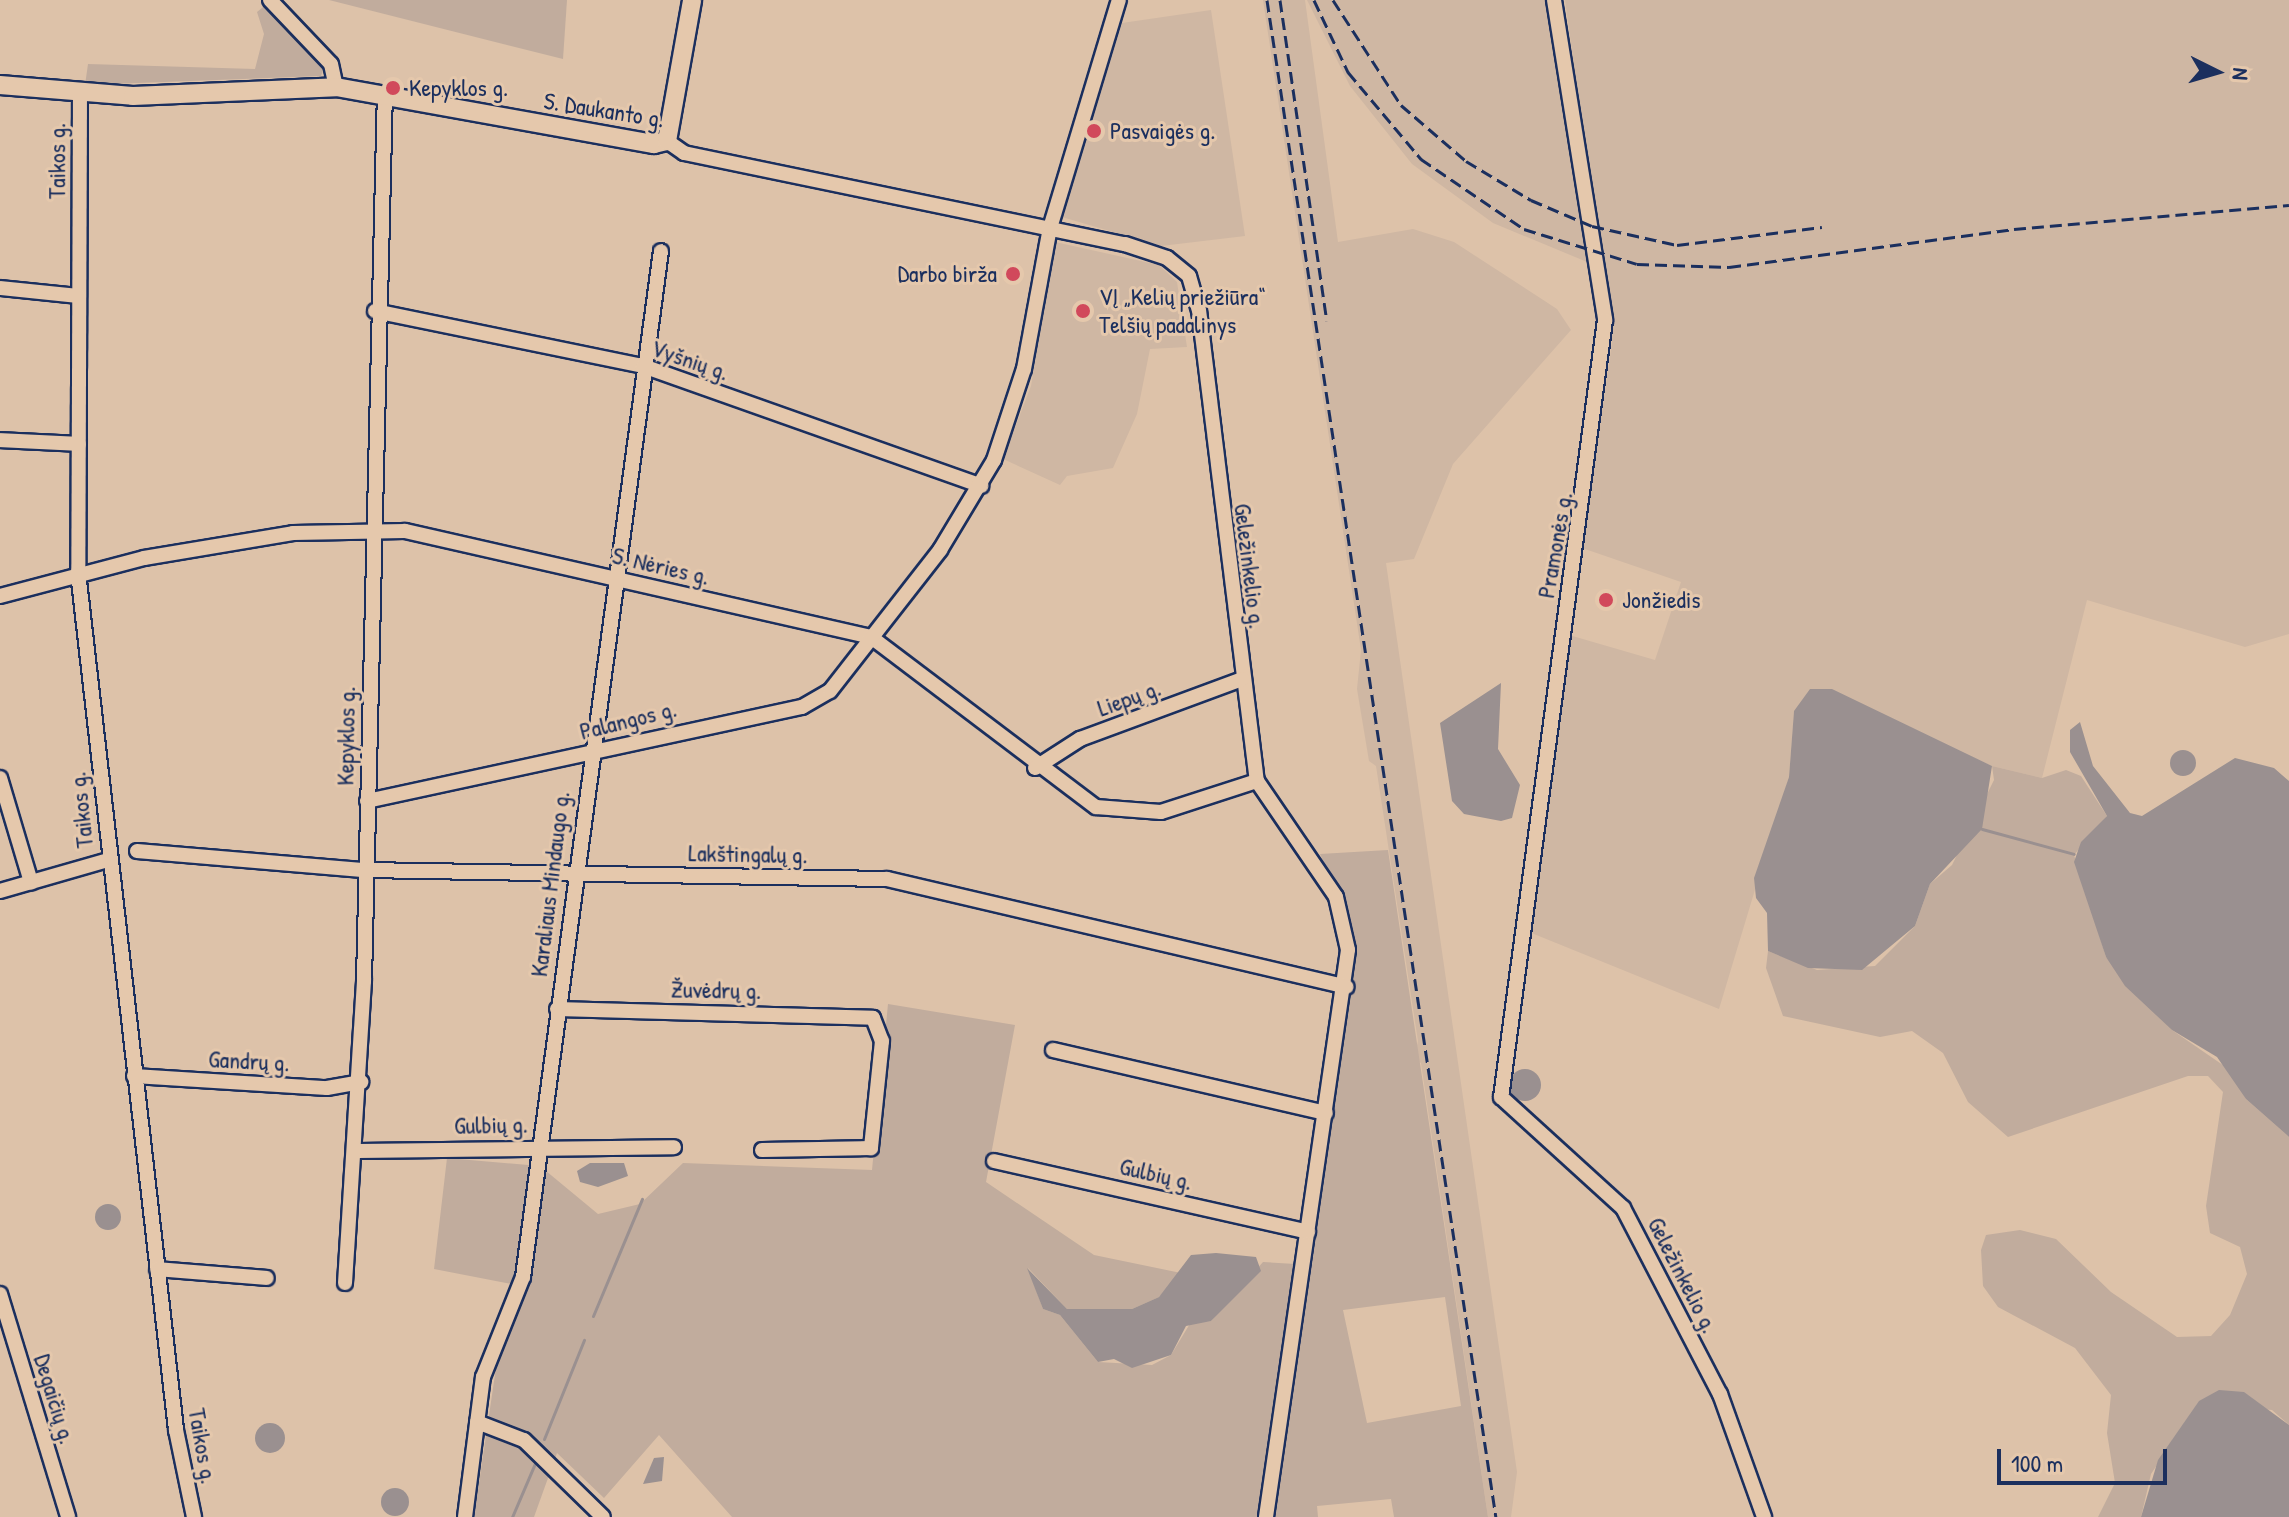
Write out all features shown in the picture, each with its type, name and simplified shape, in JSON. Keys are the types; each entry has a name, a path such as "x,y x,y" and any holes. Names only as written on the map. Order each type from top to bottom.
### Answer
{"main road":[{"path":"667,141 692,0"},
{"name":"S. Daukanto g.","path":"0,85 80,93 336,87 385,93 642,144 667,141"}],"street":[{"path":"270,0 331,64 336,87"},
{"path":"871,637 981,486 1016,401 1050,228 1119,0"},
{"name":"Pramonės g.","path":"1501,1097 1604,345 1603,291 1554,0"},
{"name":"Taikos g.","path":"80,93 78,572 108,860 157,1269 194,1517"},
{"name":"Kepyklos g.","path":"345,1283 358,1151 361,1082 375,311 385,93"},
{"name":"S. Daukanto g.","path":"667,141 684,153 1050,228"},
{"name":"Geležinkelio g.","path":"1050,228 1154,253 1189,276 1199,310 1242,679 1257,781 1336,897 1348,950 1346,987 1266,1517"},
{"name":"Karaliaus Mindaugo g.","path":"465,1517 483,1377 523,1277 537,1146 661,251"},
{"path":"0,288 79,296"},
{"name":"Vyšnių g.","path":"375,311 643,366 981,486"},
{"path":"0,440 79,444"},
{"name":"S. Nėries g.","path":"0,596 78,572 293,533 373,528 614,578 871,637 1035,768 1096,807 1132,814 1257,781"},
{"name":"Palangos g.","path":"367,801 810,705 871,637"},
{"name":"Liepų g.","path":"1035,768 1080,739 1242,679"},
{"path":"0,778 31,882"},
{"name":"Lakštingalų g.","path":"137,851 365,870 887,879 1346,987"},
{"path":"0,891 108,860"},
{"name":"Žuvėdrų g.","path":"557,1009 873,1018 882,1041 871,1148 762,1150"},
{"path":"1053,1050 1326,1113"},
{"name":"Gandrų g.","path":"134,1076 327,1088 361,1082"},
{"name":"Geležinkelio g.","path":"1501,1097 1623,1208 1720,1394 1764,1517"},
{"name":"Gulbių g.","path":"358,1151 537,1146 674,1147"},
{"name":"Gulbių g.","path":"994,1161 1308,1232"},
{"path":"157,1269 267,1278"},
{"name":"Degaičių g.","path":"0,1294 68,1517"},
{"path":"477,1422 532,1445 603,1517"}],"shaded area":[{"path":"329,0 567,0 563,59"},
{"path":"1263,0 1305,0 1338,242 1413,229 1454,242 1557,309 1571,330 1453,464 1414,559 1386,563 1517,1472 1511,1517 1488,1517 1421,1063 1414,1059 1418,1041 1376,766 1369,761 1357,689 1361,650"},
{"path":"1307,0 1549,0 1592,264 1493,223 1412,164 1350,86"},
{"path":"1565,0 2289,0 2289,634 2245,647 2087,600 2042,778 1992,766 1902,726 1794,711 1789,777 1719,1009 1529,932 1569,635 1655,660 1681,582 1582,548 1612,343"},
{"path":"268,3 325,65 321,76 85,85 88,64 255,69 264,34 257,12"},
{"path":"1211,10 1245,236 1161,246 1062,217 1122,23"},
{"path":"1055,242 1159,265 1177,282 1187,347 1150,349 1137,414 1113,468 1067,476 1060,485 1003,459 1031,386"},
{"path":"1501,683 1498,749 1520,785 1512,818 1501,821 1464,814 1452,801 1440,723"},
{"path":"1810,689 1832,689 1992,766 1982,829 1930,884 1915,926 1862,970 1808,968 1768,951 1767,913 1756,898 1754,878 1789,777 1794,711"},
{"path":"2080,722 2093,766 2130,813 2142,816 2235,758 2274,768 2289,781 2289,1137 2246,1099 2217,1057 2172,1030 2125,986 2106,957 2074,862 2081,842 2107,816 2070,752 2070,730"},
{"path":"2183,750 2192,754 2196,763 2192,772 2183,776 2174,772 2170,763 2174,754"},
{"path":"1992,766 2042,778 2066,770 2081,776 2107,816 2074,855 2106,957 2172,1030 2233,1072 2246,1099 2289,1137 2289,1425 2272,1410 2199,1402 2151,1474 2141,1517 2098,1517 2115,1483 2107,1433 2111,1395 2075,1348 1998,1307 1983,1286 1981,1250 1986,1235 2020,1230 2056,1239 2111,1292 2177,1337 2211,1336 2230,1315 2247,1274 2240,1247 2210,1233 2206,1206 2223,1092 2208,1076 2188,1076 2008,1137 1968,1102 1943,1053 1912,1031 1880,1037 1783,1016 1766,968 1768,951 1817,970 1875,966 1915,926 1930,884 1952,865 1994,780"},
{"path":"1388,850 1488,1517 1394,1517 1391,1499 1317,1506 1318,1517 732,1517 659,1435 604,1498 557,1453 534,1517 474,1517 497,1361 527,1287 434,1269 447,1158 540,1166 598,1214 640,1204 683,1163 872,1170 888,1004 1015,1025 986,1182 1094,1255 1181,1273 1159,1297 1132,1309 1078,1310 1067,1309 1028,1268 1043,1309 1060,1315 1098,1362 1152,1365 1171,1355 1191,1322 1211,1321 1263,1262 1312,1265 1355,956 1349,916 1320,854","holes":["1445,1297 1461,1406 1367,1423 1343,1310"]},
{"path":"1525,1069 1536,1074 1541,1085 1536,1096 1525,1101 1514,1096 1509,1085 1514,1074"},
{"path":"590,1163 624,1163 628,1176 598,1187 580,1182 577,1171"},
{"path":"108,1204 117,1208 121,1217 117,1226 108,1230 99,1226 95,1217 99,1208"},
{"path":"1216,1253 1256,1257 1261,1271 1211,1321 1186,1326 1171,1355 1132,1368 1114,1359 1098,1362 1060,1315 1043,1309 1027,1268 1067,1309 1132,1309 1159,1297 1191,1255"},
{"path":"2219,1390 2244,1392 2289,1425 2289,1517 2141,1517 2158,1460 2199,1401"},
{"path":"270,1423 281,1427 285,1438 281,1449 270,1453 259,1449 255,1438 259,1427"},
{"path":"664,1457 662,1481 643,1484 654,1458"},
{"path":"395,1488 405,1492 409,1502 405,1512 395,1516 385,1512 381,1502 385,1492"}],"waterway":[{"path":"1982,829 2074,854"},
{"path":"593,1316 642,1199"},
{"path":"544,1439 584,1340"},
{"path":"512,1517 536,1461"}],"railway":[{"path":"1267,0 1496,1517"},
{"path":"1280,0 1327,321"},
{"path":"1314,0 1348,72 1421,159 1524,229 1637,264 1729,267 2014,229 2289,205"},
{"path":"1333,0 1401,105 1466,161 1531,200 1592,226 1677,245 1822,227"}],"place":[{"name":"Kepyklos g.","path":"393,88"},
{"name":"Pasvaigės g.","path":"1094,131"},
{"name":"Darbo birža","path":"1013,274"},
{"name":"VĮ „Kelių priežiūra“ Telšių padalinys","path":"1083,311"},
{"name":"Jonžiedis","path":"1606,600"}]}
